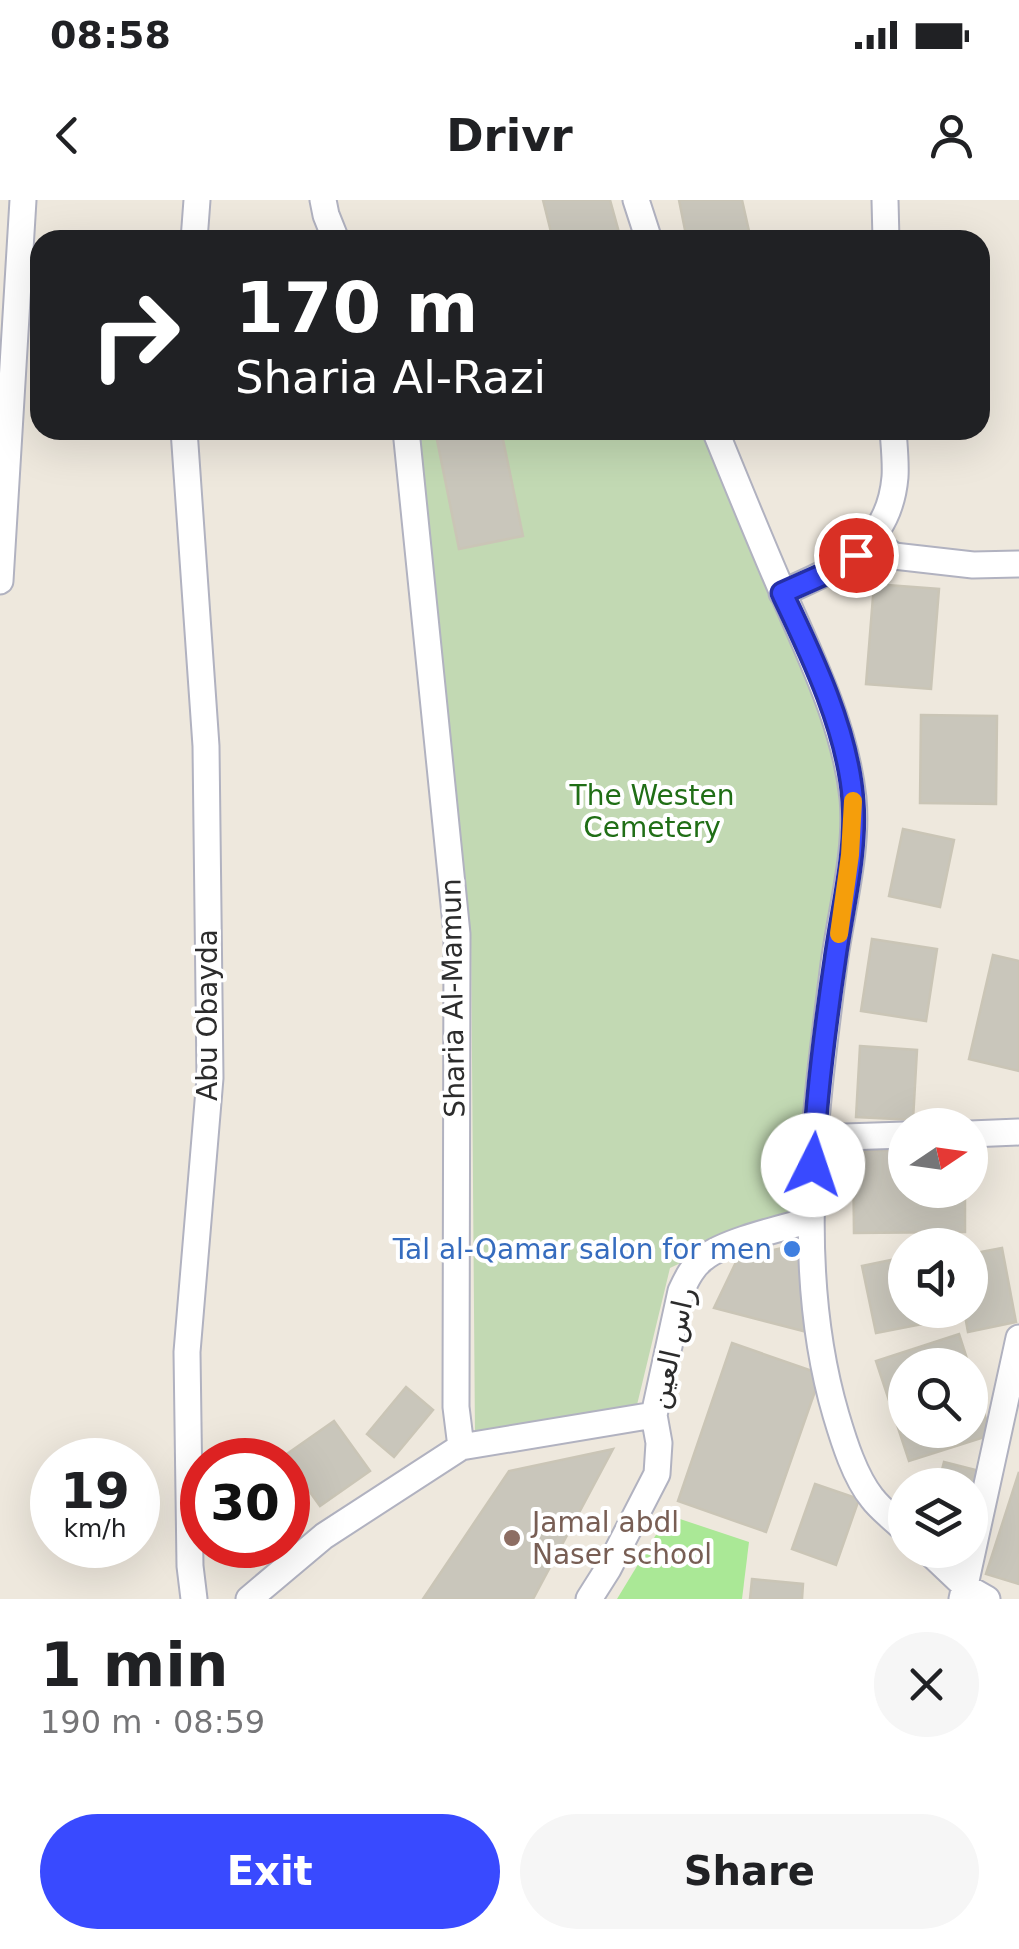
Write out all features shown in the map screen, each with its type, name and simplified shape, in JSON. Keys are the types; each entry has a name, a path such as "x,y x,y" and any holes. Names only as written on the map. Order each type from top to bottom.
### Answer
{"street":[{"path":"0,582 23,200"},
{"path":"195,230 198,200"},
{"path":"323,200 332,230"},
{"path":"636,200 646,230"},
{"path":"885,200 886,230"},
{"name":"Abu Obayda","path":"185,440 206,746 210,1078 186,1352 194,1599"},
{"name":"Sharia Al-Mamun","path":"407,440 457,934 456,1406 461,1447"},
{"path":"719,440 808,648 846,756 853,802 850,855 814,1138 814,1293 820,1343 846,1449 871,1498 888,1514"},
{"path":"782,593 842,565 871,539 892,495 894,440"},
{"path":"871,539 894,556 972,565 1019,564"},
{"path":"988,1133 1019,1132"},
{"path":"814,1138 888,1136"},
{"name":"راس العين","path":"588,1599 608,1569 657,1474 659,1443 654,1415 682,1291 695,1266 720,1248 811,1220"},
{"path":"972,1595 1019,1338"},
{"path":"249,1599 324,1536 461,1447 654,1415"},
{"path":"944,1568 972,1595"}],"green space":[{"name":"The Westen Cemetery","path":"419,440 709,440 801,650 839,758 844,852 796,1208 670,1268 636,1409 475,1435 471,936"},
{"path":"668,1515 749,1542 742,1599 617,1599"}],"building":[{"path":"543,200 610,200 618,230 550,230"},
{"path":"679,200 742,200 749,230 685,230"},
{"path":"437,440 503,440 523,536 459,549"},
{"path":"874,584 939,589 931,689 866,684"},
{"path":"921,715 997,716 996,804 920,803"},
{"path":"903,829 954,840 940,907 889,896"},
{"path":"872,939 937,949 926,1021 861,1011"},
{"path":"993,955 1019,961 1019,1071 969,1059"},
{"path":"860,1046 917,1050 914,1108 888,1108 888,1119 856,1117"},
{"path":"888,1150 888,1208 965,1208 965,1228 888,1228 888,1233 854,1233 853,1151"},
{"path":"800,1244 811,1333 714,1308 738,1258"},
{"path":"1002,1248 1016,1322 988,1328 988,1251"},
{"path":"888,1261 888,1328 902,1328 876,1333 862,1266"},
{"path":"959,1334 964,1348 916,1348"},
{"path":"732,1343 821,1374 766,1532 678,1501"},
{"path":"888,1357 888,1397 876,1361"},
{"path":"406,1387 433,1410 394,1457 367,1434"},
{"path":"334,1421 370,1471 320,1506 310,1492 310,1438"},
{"path":"905,1448 950,1448 909,1461"},
{"path":"613,1449 533,1599 423,1599 509,1471"},
{"path":"944,1462 967,1468 942,1468"},
{"path":"1019,1472 1019,1584 986,1574"},
{"path":"815,1484 859,1499 836,1565 792,1549"},
{"path":"752,1579 803,1584 802,1599 750,1599"}],"slow traffic":[{"path":"839,934 853,801"}],"place":[{"name":"Tal al-Qamar salon for men","path":"792,1249"},
{"name":"Jamal abdl Naser school","path":"512,1538"}],"route":[{"path":"813,1165 853,802 846,756 830,705 782,593 856,555"}]}
